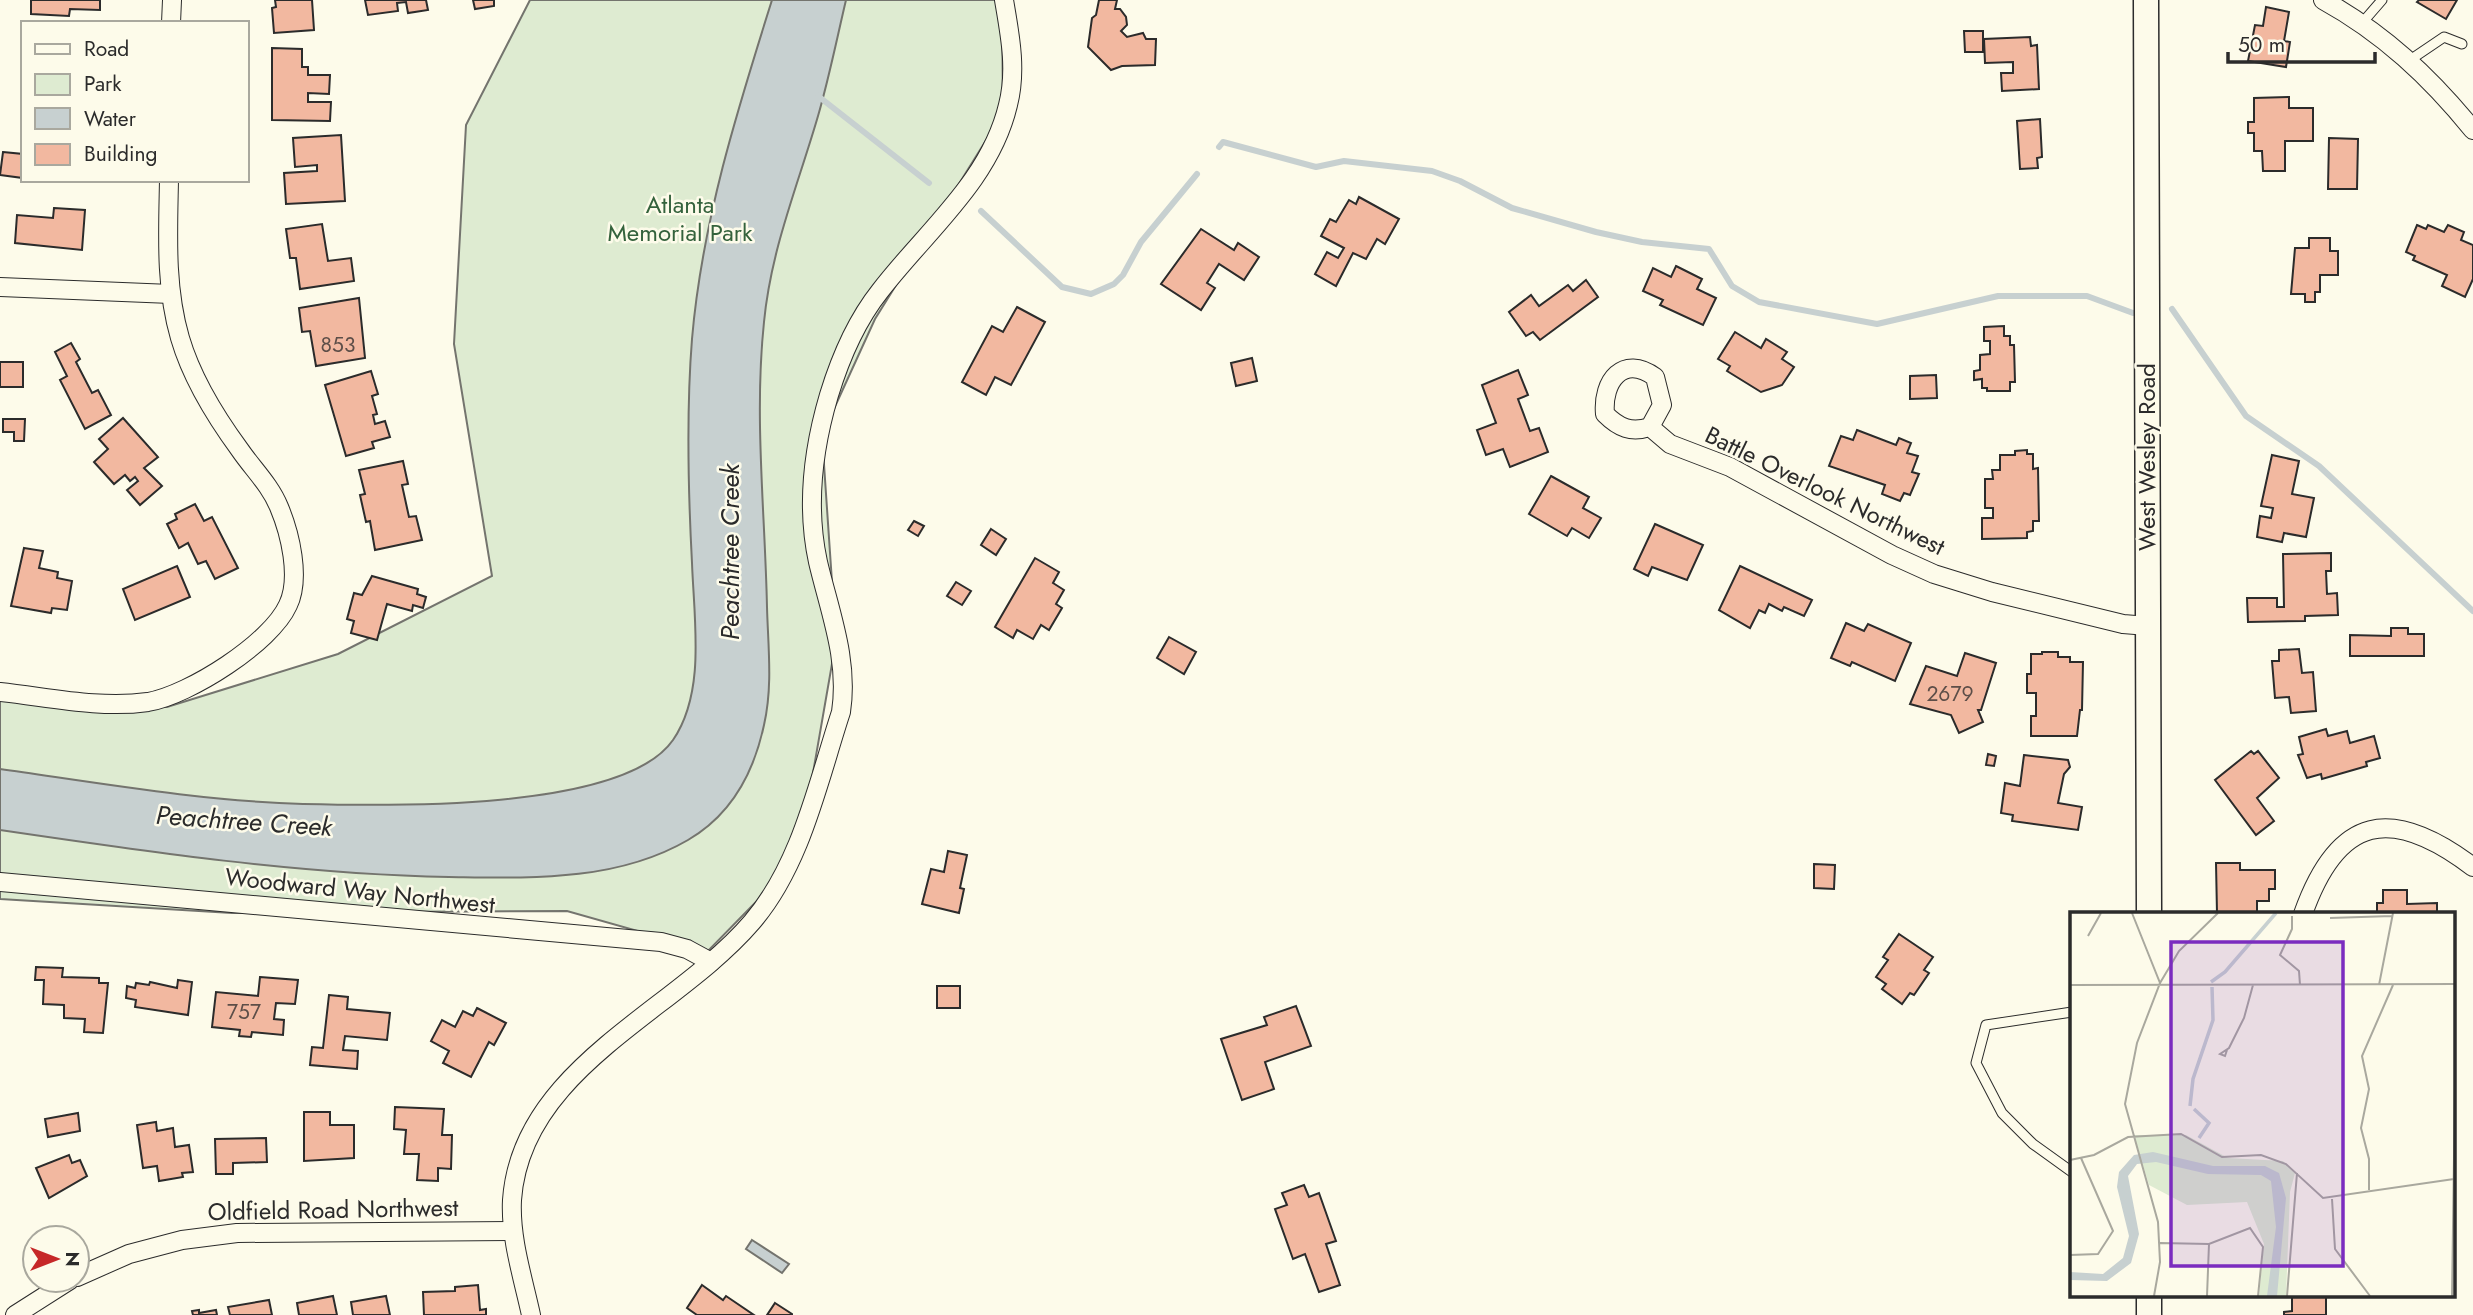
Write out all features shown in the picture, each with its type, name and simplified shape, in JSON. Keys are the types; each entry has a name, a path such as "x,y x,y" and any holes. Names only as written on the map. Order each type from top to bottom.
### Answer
{"street":[{"path":"172,0 172,21"},
{"path":"531,1315 513,1231 512,1200 518,1165 529,1136 546,1106 589,1061 711,962 753,921 782,877 841,712 844,661 818,559 812,511 815,451 830,393 867,309 949,212 996,141 1008,105 1012,78 1004,0"},
{"name":"West Wesley Road","path":"2146,0 2149,912"},
{"path":"2323,0 2362,23 2410,60 2473,130"},
{"path":"0,692 108,704 148,702 171,696 217,672 277,625 290,603 293,578 288,536 279,506 200,388 180,340 171,294 169,182"},
{"path":"0,287 171,294"},
{"name":"Battle Overlook Northwest","path":"1650,426 1670,444 1730,467 1892,555 1934,574 1992,592 2096,618 2148,626"},
{"path":"2303,912 2315,881 2331,856 2350,837 2377,830 2417,832 2473,867"},
{"name":"Woodward Way Northwest","path":"0,881 661,942 687,949 711,962"},
{"name":"Oldfield Road Northwest","path":"91,1271 129,1254 182,1240 237,1233 513,1231"},
{"path":"15,1315 48,1294"}],"lane":[{"path":"2362,23 2382,0"},
{"path":"2410,60 2444,37 2462,44"},
{"path":"2070,1012 1986,1025 1976,1063 2001,1113 2033,1144 2070,1171"}],"green space":[{"name":"Atlanta Memorial Park","path":"530,0 1002,0 1003,113 875,319 822,435 836,641 798,859 708,951 567,911 232,913 0,899 0,694 167,707 338,654 492,576 454,344 466,125"}],"water":[{"name":"Peachtree Creek","path":"772,0 846,0 822,102 779,243 764,322 760,429 769,666 767,710 760,742 747,775 717,818 688,840 632,864 572,875 510,878 392,875 280,867 0,830 0,769 227,799 340,805 443,804 500,800 606,781 646,764 673,740 690,700 696,655 688,423 697,295 712,210 746,83"},
{"path":"752,1240 789,1264 782,1273 746,1249"}],"building":[{"path":"31,0 100,0 100,10 70,9 69,16 31,14"},
{"path":"275,0 312,0 314,30 274,33 272,8 276,7"},
{"path":"365,0 426,0 428,10 408,13 406,2 397,3 398,11 368,15"},
{"path":"473,0 494,0 494,6 475,9"},
{"path":"1099,0 1117,0 1115,9 1120,9 1126,17 1127,25 1121,31 1127,37 1143,33 1146,39 1156,39 1155,65 1122,66 1111,70 1088,47 1092,18 1096,15"},
{"path":"2457,0 2446,19 2417,2"},
{"path":"2266,7 2289,12 2284,41 2290,42 2286,67 2248,61 2255,25 2263,26"},
{"path":"1964,31 1983,31 1983,52 1965,52"},
{"path":"2030,37 2031,46 2037,45 2039,89 2002,91 2001,73 2013,73 2013,62 1985,63 1984,39"},
{"path":"272,48 302,49 302,67 308,67 308,75 330,75 329,94 308,93 308,102 331,102 330,121 272,120"},
{"path":"2289,97 2289,108 2313,108 2313,141 2285,141 2285,171 2263,171 2262,151 2254,151 2254,133 2248,133 2248,122 2254,122 2254,98"},
{"path":"2040,119 2042,157 2037,158 2038,168 2020,169 2017,121"},
{"path":"341,135 345,201 286,204 284,173 317,171 317,165 295,167 293,138"},
{"path":"2329,138 2358,139 2357,189 2328,189"},
{"path":"3,152 21,154 21,178 0,175"},
{"path":"1359,197 1399,219 1385,244 1377,239 1366,259 1353,253 1336,286 1315,274 1327,252 1338,258 1344,248 1321,236 1330,219 1336,222 1349,200 1356,204"},
{"path":"54,208 85,210 82,250 15,243 17,215 53,218"},
{"path":"322,224 328,261 351,258 354,281 300,289 296,258 290,258 286,229"},
{"path":"2417,225 2426,229 2428,225 2444,232 2448,225 2464,232 2461,240 2473,245 2473,279 2465,297 2442,286 2447,275 2413,260 2415,256 2406,252"},
{"path":"1201,229 1234,250 1238,243 1259,257 1244,280 1219,264 1207,283 1215,288 1201,310 1161,284"},
{"path":"2309,238 2330,238 2330,251 2338,251 2338,275 2320,275 2320,292 2315,292 2315,302 2305,302 2305,294 2291,294 2295,248 2309,248"},
{"path":"1676,266 1702,279 1697,289 1716,298 1703,325 1660,305 1663,300 1643,291 1653,268 1671,277"},
{"path":"1586,280 1598,297 1540,340 1533,332 1526,336 1509,312 1531,295 1539,306 1568,285 1573,291"},
{"path":"359,298 365,358 316,366 310,331 302,332 299,308"},
{"path":"1017,307 1045,322 1011,385 995,377 986,395 962,382 992,326 1003,332"},
{"path":"2004,326 2004,336 2010,336 2010,345 2014,345 2015,382 2010,382 2010,391 1987,391 1987,388 1982,388 1982,379 1974,380 1974,371 1980,370 1980,355 1990,354 1990,341 1984,341 1984,327"},
{"path":"1735,332 1761,348 1766,339 1787,352 1782,359 1794,367 1782,385 1761,392 1727,371 1730,366 1718,359"},
{"path":"71,343 80,359 76,362 92,393 98,390 111,415 85,429 60,380 67,376 55,352"},
{"path":"1252,358 1257,381 1236,386 1231,363"},
{"path":"0,362 23,362 23,387 0,387"},
{"path":"1518,370 1528,395 1518,399 1530,431 1539,428 1548,452 1510,467 1503,449 1486,455 1477,430 1496,423 1482,385"},
{"path":"371,371 378,394 372,396 377,414 373,415 375,424 385,421 390,437 372,442 374,448 346,456 325,385"},
{"path":"1936,375 1937,398 1910,399 1910,376"},
{"path":"123,418 158,457 144,468 162,486 140,505 127,490 138,481 135,477 130,481 125,475 114,484 94,462 108,449 99,439"},
{"path":"3,419 25,419 24,441 14,441 14,432 3,432"},
{"path":"1857,430 1896,445 1899,438 1911,443 1907,453 1918,456 1912,472 1919,474 1910,495 1904,493 1900,501 1882,494 1885,485 1829,466 1841,436 1853,440"},
{"path":"2027,450 2027,454 2033,454 2033,469 2038,468 2039,521 2033,521 2033,531 2027,532 2027,538 1982,539 1982,518 1993,518 1993,508 1985,508 1985,479 1993,479 1992,470 2000,470 2000,455 2015,455 2015,451"},
{"path":"2272,455 2299,461 2292,494 2314,498 2306,537 2284,533 2282,542 2257,537 2260,516 2271,518 2273,508 2261,506"},
{"path":"403,461 408,484 402,485 409,517 416,516 422,540 375,550 370,521 366,522 360,495 365,494 359,470"},
{"path":"1551,476 1589,497 1583,508 1601,518 1589,538 1572,528 1567,536 1529,514"},
{"path":"195,504 204,521 212,517 238,568 215,579 206,561 198,564 188,543 179,548 167,524 177,519 175,514"},
{"path":"914,521 924,526 918,536 908,530"},
{"path":"1655,524 1703,545 1687,580 1652,567 1648,576 1634,569"},
{"path":"991,529 1006,539 996,555 981,545"},
{"path":"24,548 43,551 39,568 58,572 57,578 72,581 67,610 52,608 51,613 11,606"},
{"path":"2331,553 2331,571 2326,571 2327,594 2337,593 2338,615 2305,616 2305,621 2248,622 2247,598 2277,598 2277,607 2284,607 2283,554"},
{"path":"1035,558 1059,572 1053,583 1064,590 1056,604 1062,608 1049,630 1041,625 1033,639 1017,630 1013,638 995,627"},
{"path":"177,566 190,597 135,620 123,589"},
{"path":"1740,566 1812,600 1804,616 1784,607 1782,611 1769,604 1765,613 1759,610 1750,628 1719,610"},
{"path":"372,576 418,589 417,594 426,597 423,608 413,605 412,611 387,604 377,640 351,633 354,621 347,619 354,593 362,595"},
{"path":"956,582 971,591 962,605 947,596"},
{"path":"1846,623 1864,631 1868,624 1911,643 1895,681 1852,662 1850,666 1831,658"},
{"path":"2391,628 2408,628 2408,634 2424,634 2424,656 2350,656 2350,635 2391,636"},
{"path":"1169,637 1196,652 1184,674 1157,658"},
{"path":"2299,649 2302,673 2313,672 2316,711 2291,713 2289,697 2275,698 2272,661 2279,661 2279,650"},
{"path":"2058,652 2058,657 2070,657 2070,662 2083,662 2082,710 2077,736 2031,736 2031,716 2036,716 2036,693 2027,693 2027,674 2031,674 2031,654"},
{"path":"1965,653 1996,663 1981,710 1978,710 1983,722 1959,733 1951,715 1910,704 1926,666 1957,676"},
{"path":"2326,729 2328,736 2347,731 2350,743 2374,736 2380,758 2366,762 2367,766 2322,779 2321,774 2307,778 2298,755 2303,754 2299,737"},
{"path":"2251,751 2254,754 2258,751 2279,778 2257,798 2274,821 2256,835 2215,780"},
{"path":"1988,754 1996,756 1994,766 1986,765"},
{"path":"2024,755 2068,760 2070,767 2064,774 2058,803 2082,807 2078,830 2012,821 2013,815 2001,813 2005,783 2020,786"},
{"path":"948,851 967,855 960,888 964,889 959,913 922,904 931,869 944,872"},
{"path":"2216,863 2240,863 2240,870 2275,870 2275,889 2269,889 2269,901 2257,901 2257,912 2217,912"},
{"path":"1814,864 1835,865 1834,889 1814,888"},
{"path":"2383,890 2407,890 2407,904 2437,903 2437,912 2377,912 2377,903 2383,903"},
{"path":"1899,934 1933,957 1924,970 1929,973 1914,995 1910,993 1902,1004 1882,989 1886,984 1876,977 1888,960 1883,957"},
{"path":"36,967 63,968 62,977 99,978 99,983 108,983 103,1033 84,1032 85,1019 64,1018 64,1005 43,1004 44,980 35,980"},
{"path":"260,977 298,980 295,1004 276,1003 274,1019 284,1020 283,1035 252,1032 251,1037 239,1036 240,1030 212,1027 216,992 258,996"},
{"path":"178,980 192,982 188,1015 135,1007 136,1000 126,998 127,986 135,988 136,983 149,985 150,982 177,988"},
{"path":"937,986 960,986 960,1008 937,1008"},
{"path":"329,995 348,997 347,1009 390,1013 387,1040 345,1036 343,1050 358,1051 357,1069 310,1065 312,1047 323,1048"},
{"path":"1296,1006 1311,1046 1265,1062 1274,1089 1242,1100 1221,1039 1267,1025 1264,1017"},
{"path":"477,1008 506,1023 494,1045 489,1042 471,1077 443,1063 449,1051 431,1041 442,1020 455,1027 463,1011 473,1016"},
{"path":"395,1107 444,1109 442,1135 452,1135 451,1169 438,1168 438,1181 417,1180 419,1154 404,1154 406,1130 394,1129"},
{"path":"304,1112 330,1112 330,1125 354,1125 354,1158 304,1161"},
{"path":"78,1113 80,1131 48,1137 45,1119"},
{"path":"156,1122 157,1131 173,1128 175,1147 189,1145 193,1172 182,1173 183,1177 159,1181 157,1166 143,1168 137,1125"},
{"path":"266,1138 267,1162 233,1163 233,1174 216,1174 215,1139"},
{"path":"69,1155 72,1163 80,1160 87,1176 49,1198 36,1168"},
{"path":"1304,1185 1309,1197 1319,1193 1336,1241 1326,1244 1340,1285 1319,1292 1305,1254 1293,1259 1275,1209 1287,1205 1282,1193"},
{"path":"478,1285 480,1310 486,1309 486,1315 424,1315 423,1292 455,1291 455,1287"},
{"path":"702,1285 723,1300 726,1296 754,1315 697,1315 687,1308"},
{"path":"333,1296 337,1315 299,1315 297,1303"},
{"path":"386,1296 390,1315 353,1315 351,1302"},
{"path":"2292,1298 2326,1298 2326,1315 2284,1315 2284,1312 2292,1311"},
{"path":"269,1300 272,1315 230,1315 228,1307"},
{"path":"775,1303 792,1314 792,1315 767,1315"},
{"path":"199,1310 199,1313 216,1310 217,1315 193,1315 192,1311"}],"waterway":[{"path":"818,96 929,183"},
{"path":"1219,147 1223,142 1316,167 1344,161 1432,171 1460,181 1512,208 1596,232 1642,242 1709,249 1732,286 1759,302 1877,324 1998,296 2087,296 2133,313"},
{"path":"981,211 1062,287 1091,294 1114,284 1123,275 1141,242 1197,174"},
{"path":"2172,309 2246,416 2319,466 2473,611"}]}
